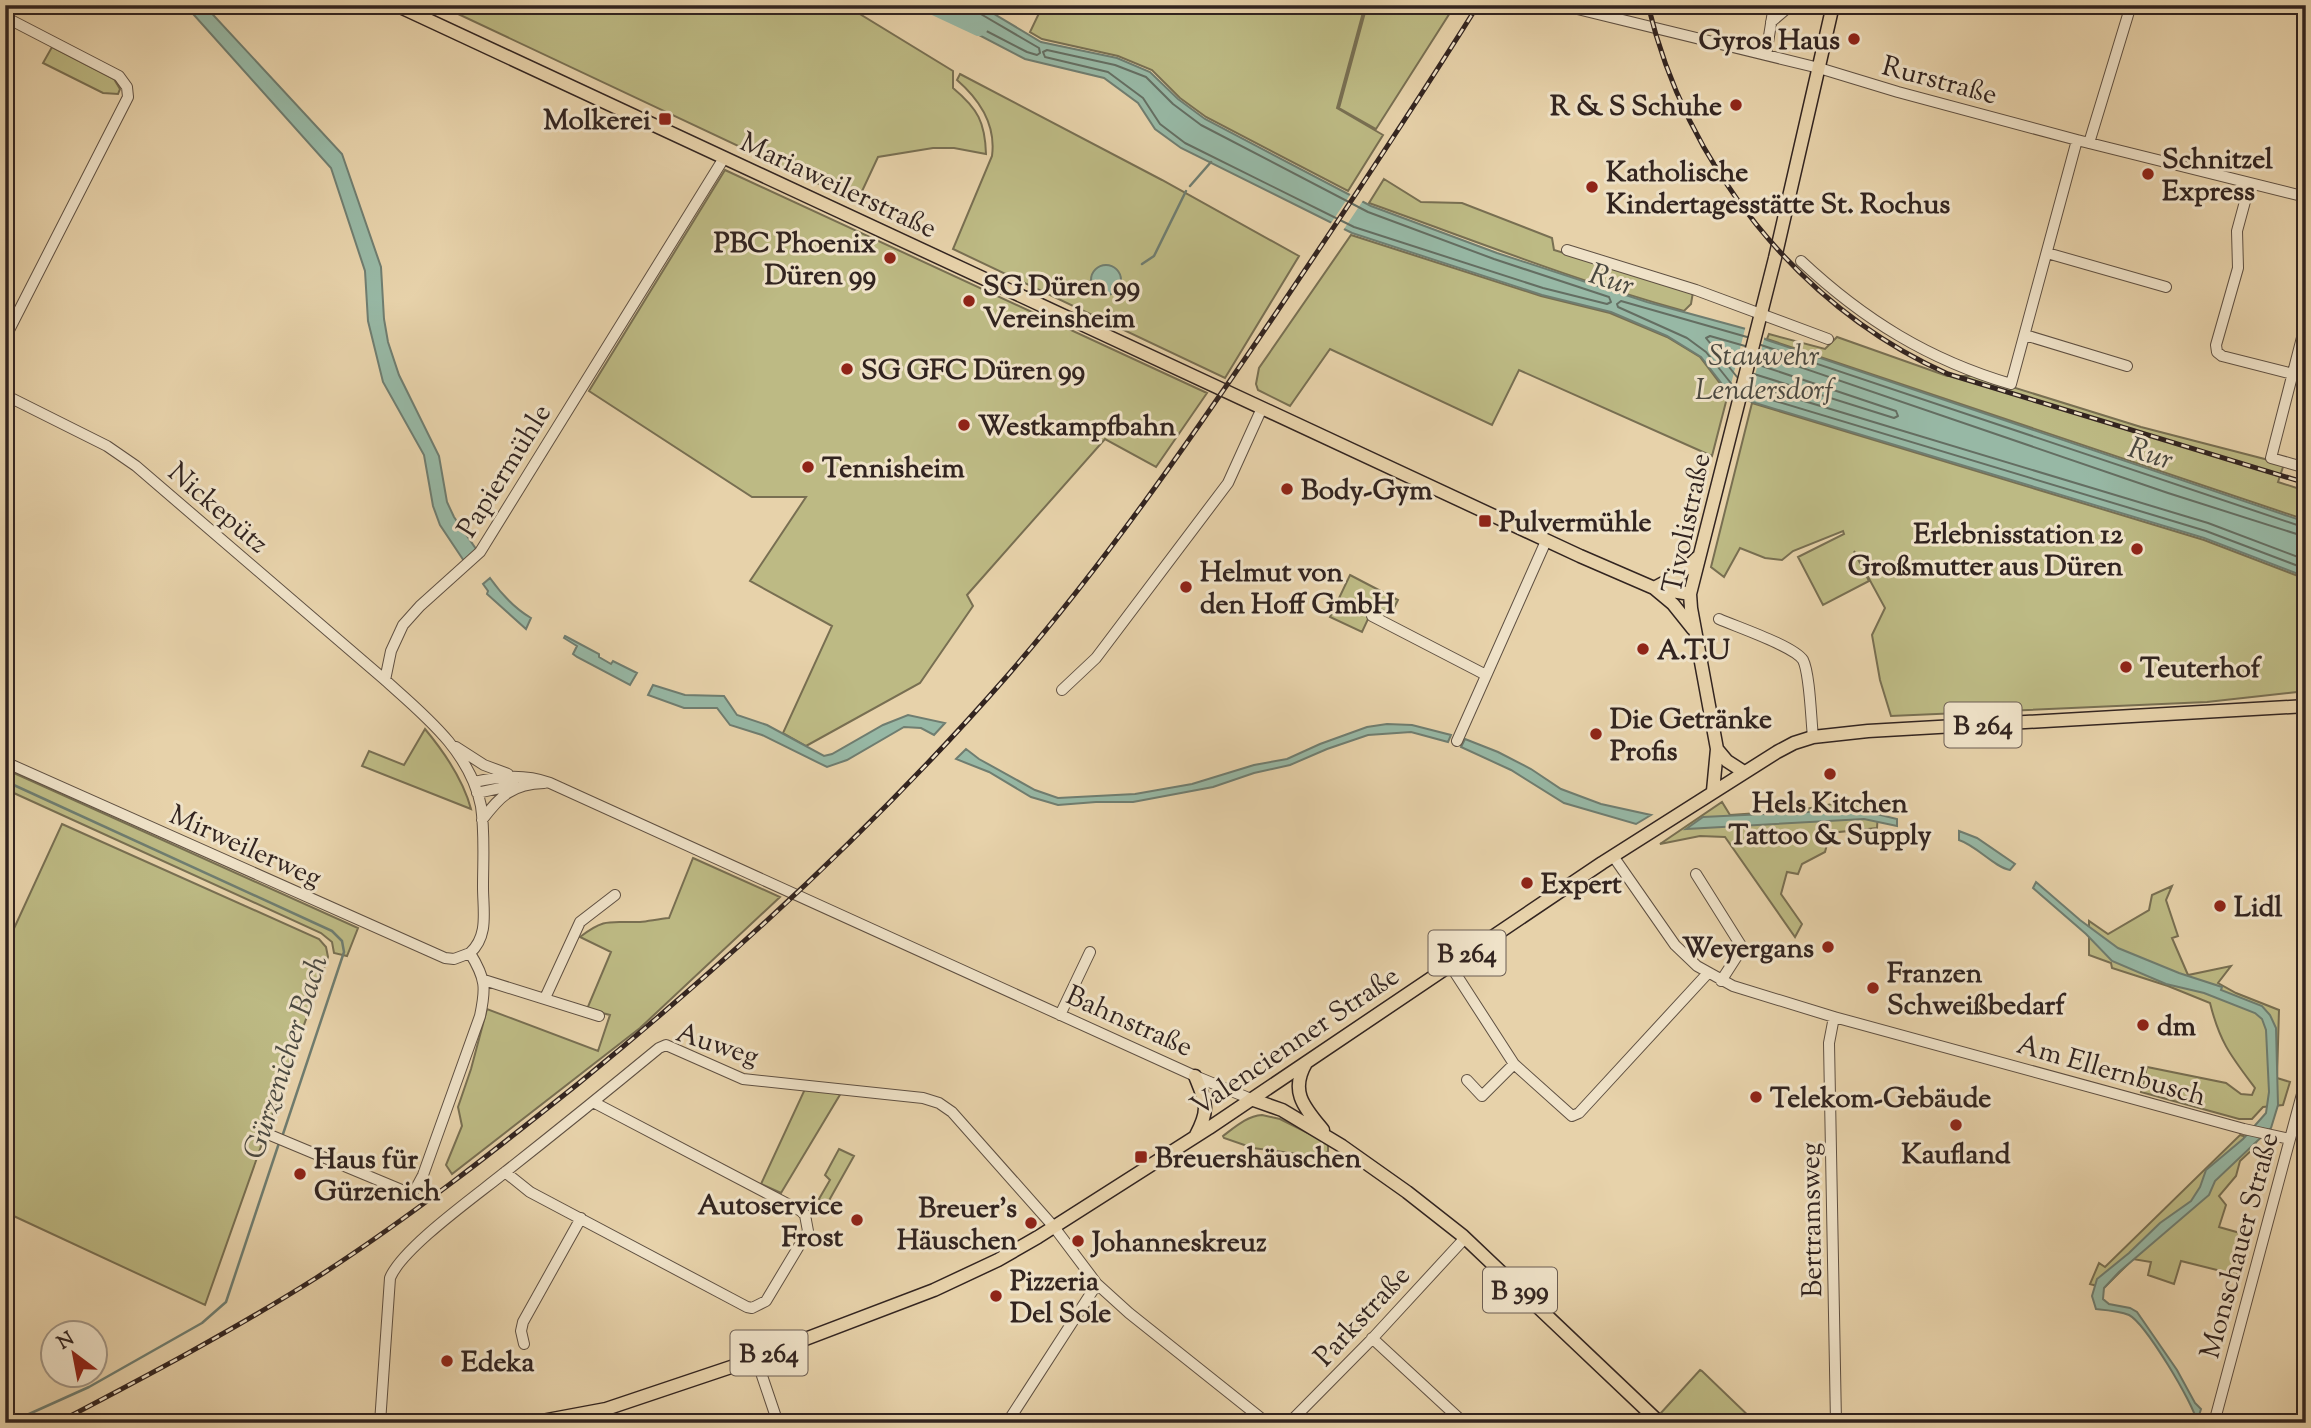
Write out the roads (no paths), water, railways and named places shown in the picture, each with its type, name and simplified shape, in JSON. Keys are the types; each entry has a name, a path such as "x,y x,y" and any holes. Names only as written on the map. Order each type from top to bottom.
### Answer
{"main road":[{"name":"Mariaweilerstraße","path":"396,5 1546,541 1654,588 1690,594"},
{"name":"Tivolistraße","path":"1713,791 1717,749 1690,594 1833,5"},
{"path":"1695,632 1673,604 1654,588 1680,574 1699,556"},
{"name":"Valencienner Straße","path":"531,1423 606,1409 756,1358 960,1279 1054,1227 1251,1099 1613,856 1713,791 1794,743 1813,737 1868,731 2306,706"},
{"name":"Valencienner Straße","path":"2286,708 2306,712"},
{"path":"1717,749 1727,761 1744,772"},
{"path":"1308,1060 1300,1074 1297,1088 1306,1107 1328,1137"},
{"path":"1195,1076 1206,1103 1206,1117 1196,1135"},
{"name":"Bahnstraße","path":"1251,1099 1282,1110 1328,1137 1407,1192 1465,1238 1660,1423"}],"street":[{"name":"Rurstraße","path":"1561,5 1819,68 2077,140 2306,197"},
{"path":"1766,55 1774,5"},
{"path":"1772,22 1791,5"},
{"path":"2089,143 2131,5"},
{"path":"5,17 119,76 127,87 128,97 5,338"},
{"path":"1801,261 1841,297 1915,346 1978,374 2011,384 2077,140"},
{"name":"Papiermühle","path":"384,680 391,651 403,625 480,552 724,158"},
{"path":"2250,183 2237,231 2238,268 2216,345 2217,352 2222,356 2293,374"},
{"path":"1567,250 1671,282 1759,317 1828,339"},
{"path":"2047,253 2166,287"},
{"path":"2306,322 2271,458 2306,468"},
{"path":"2025,335 2127,366"},
{"name":"Nickepütz","path":"5,395 107,446 136,466 384,680"},
{"path":"1062,690 1096,658 1228,483 1262,408"},
{"path":"1457,741 1546,541"},
{"path":"1372,616 1486,674"},
{"path":"1719,619 1790,649 1802,659 1807,676 1813,737"},
{"path":"272,1136 409,1194 423,1175 480,1016 484,980 470,953 478,946 483,928 482,820 474,782 450,743 420,711 384,680"},
{"name":"Bahnstraße","path":"450,743 484,765 515,776"},
{"name":"Mirweilerweg","path":"5,762 445,958 454,959 470,953"},
{"name":"Bahnstraße","path":"474,782 515,776 532,777 550,783 1251,1099"},
{"name":"Bahnstraße","path":"477,793 550,783"},
{"name":"Bahnstraße","path":"482,820 503,794 530,784"},
{"name":"Am Ellernbusch","path":"1613,856 1675,945 1708,974 1744,991 2244,1129 2290,1139"},
{"path":"1696,874 1740,944 1739,953 1721,981"},
{"path":"545,998 580,922 615,895"},
{"path":"1060,1015 1090,952"},
{"path":"1450,965 1514,1064 1570,1115 1579,1114 1708,974"},
{"path":"484,980 598,1016"},
{"name":"Bertramsweg","path":"1834,1017 1829,1043 1836,1423"},
{"name":"Auweg","path":"380,1423 390,1278 393,1270 453,1214 666,1045 743,1079 923,1098 939,1103 952,1112 1054,1227"},
{"path":"1467,1080 1482,1096 1514,1064"},
{"name":"Monschauer Straße","path":"2214,1423 2306,1079"},
{"path":"505,1172 530,1192 752,1308 766,1301 807,1231 808,1226 801,1211 593,1102"},
{"path":"524,1344 521,1331 523,1322 581,1218"},
{"path":"1054,1227 1097,1284 1267,1423"},
{"name":"Parkstraße","path":"1289,1423 1465,1238"},
{"path":"1007,1423 1097,1284"},
{"path":"1372,1338 1464,1423"},
{"path":"756,1358 778,1423"}],"water":[{"path":"185,5 204,5 342,154 381,267 384,319 399,375 439,456 447,502 476,549 464,561 440,525 433,506 424,455 383,382 368,321 365,271 331,168"},
{"name":"Stauwehr Lendersdorf","path":"974,5 979,5 1041,42 1117,58 1150,72 1178,99 1205,119 1371,206 1497,253 1647,302 1746,329 1767,340 2306,522 2306,577 2204,538 1752,402 1729,393 1701,357 1667,336 1611,312 1542,295 1352,233 1181,148 1155,129 1138,103 1104,78 1025,59 954,22"},
{"path":"1106,265 1112,266 1120,274 1120,286 1112,294 1106,295 1100,294 1092,286 1091,280 1092,274 1100,266"},
{"path":"490,578 509,601 531,618 526,629 487,594 483,584"},
{"path":"565,636 599,654 599,657 611,664 613,661 637,673 630,685 573,654 577,646 564,638"},
{"path":"653,685 685,695 724,696 737,715 767,725 824,756 908,715 945,723 934,735 921,728 904,727 847,760 827,767 762,735 730,725 717,708 684,708 648,695"},
{"path":"1387,724 1412,725 1451,735 1448,742 1411,732 1368,735 1290,765 1254,773 1213,787 1133,802 1058,805 1031,797 989,772 956,759 966,749 1035,790 1058,798 1135,794 1192,784 1254,765 1287,759 1367,727"},
{"path":"1465,739 1531,769 1561,789 1601,804 1651,815 1636,824 1564,803 1511,770 1461,747"},
{"path":"1864,811 1897,819 1897,826 1864,819 1686,829 1703,817"},
{"path":"1959,831 1977,838 2015,864 2010,870 1998,865 1959,840"},
{"path":"2036,882 2118,948 2222,987 2221,990 2262,1006 2276,1028 2278,1105 2271,1128 2215,1181 2209,1195 2104,1288 2103,1299 2109,1304 2137,1312 2201,1409 2197,1422 2178,1382 2136,1321 2129,1315 2096,1309 2092,1296 2097,1279 2160,1223 2191,1201 2206,1170 2243,1139 2266,1113 2269,1092 2266,1030 2262,1019 2255,1013 2204,993 2166,984 2112,961 2086,934 2033,888"}],"waterway":[{"name":"Rur","path":"932,5 979,27"},
{"path":"1190,186 1211,162"},
{"path":"1142,264 1154,256 1186,191"},
{"path":"1122,290 1124,283"},
{"path":"1111,322 1114,316"},
{"name":"Gürzenicher Bach","path":"5,781 332,931 342,941 344,952 282,1137"},
{"name":"Gürzenicher Bach","path":"9,1423 89,1387 202,1323 226,1302 279,1143"}],"railway":[{"path":"57,1423 284,1298 417,1208 515,1134 636,1036 748,938 855,837 908,784 1008,675 1111,546 1270,322 1478,5"},
{"path":"1648,5 1666,64 1690,120 1720,174 1756,224 1797,270 1843,310 1894,345 1948,374 2306,483"}],"place":[{"name":"Gyros Haus","path":"1854,39"},
{"name":"R & S Schuhe","path":"1736,105"},
{"name":"Molkerei","path":"665,119"},
{"name":"Schnitzel Express","path":"2148,174"},
{"name":"Katholische Kindertagesstätte St. Rochus","path":"1592,187"},
{"name":"PBC Phoenix Düren 99","path":"890,258"},
{"name":"SG Düren 99 Vereinsheim","path":"969,301"},
{"name":"SG GFC Düren 99","path":"847,369"},
{"name":"Westkampfbahn","path":"964,425"},
{"name":"Tennisheim","path":"808,467"},
{"name":"Body-Gym","path":"1287,489"},
{"name":"Pulvermühle","path":"1485,521"},
{"name":"Erlebnisstation 12 Großmutter aus Düren","path":"2137,549"},
{"name":"Helmut von den Hoff GmbH","path":"1186,587"},
{"name":"A.T.U","path":"1643,649"},
{"name":"Teuterhof","path":"2126,667"},
{"name":"Die Getränke Profis","path":"1596,734"},
{"name":"Hels Kitchen Tattoo & Supply","path":"1830,774"},
{"name":"Expert","path":"1527,883"},
{"name":"Lidl","path":"2220,906"},
{"name":"Weyergans","path":"1828,947"},
{"name":"Franzen Schweißbedarf","path":"1873,988"},
{"name":"dm","path":"2143,1025"},
{"name":"Telekom-Gebäude","path":"1756,1097"},
{"name":"Kaufland","path":"1956,1125"},
{"name":"Breuershäuschen","path":"1141,1157"},
{"name":"Haus für Gürzenich","path":"300,1174"},
{"name":"Autoservice Frost","path":"857,1220"},
{"name":"Breuer's Häuschen","path":"1031,1223"},
{"name":"Johanneskreuz","path":"1078,1241"},
{"name":"Pizzeria Del Sole","path":"996,1296"},
{"name":"Edeka","path":"447,1361"}]}
